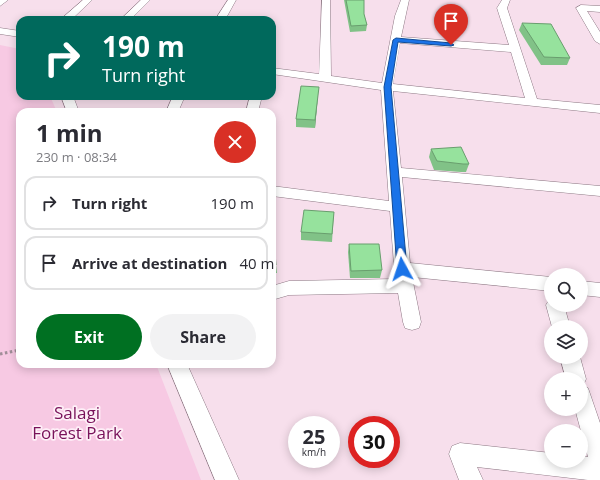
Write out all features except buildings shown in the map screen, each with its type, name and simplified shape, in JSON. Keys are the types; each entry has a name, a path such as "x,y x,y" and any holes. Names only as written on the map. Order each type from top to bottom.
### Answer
{"street":[{"path":"0,3 4,0"},
{"path":"70,16 88,0"},
{"path":"129,16 146,0"},
{"path":"222,16 232,0"},
{"path":"325,79 326,0"},
{"path":"405,0 400,16 387,87 404,277 412,322"},
{"path":"506,0 502,8 532,102"},
{"path":"600,8 581,8 600,40"},
{"path":"0,31 16,33"},
{"path":"396,40 514,49"},
{"path":"276,72 387,87 600,108"},
{"path":"394,172 600,190"},
{"path":"276,192 397,207"},
{"path":"276,292 289,288 404,277 544,287"},
{"path":"588,289 600,290"},
{"path":"179,368 227,480"},
{"path":"587,416 600,459"},
{"path":"471,480 460,454 600,470"}],"path":[{"path":"0,354 16,351"}],"green space":[{"name":"Salagi Forest Park","path":"0,45 16,48 16,100 52,100 55,108 16,108 16,368 158,368 201,480 0,480"}],"route":[{"path":"402,269 387,87 396,40 451,45"}]}
